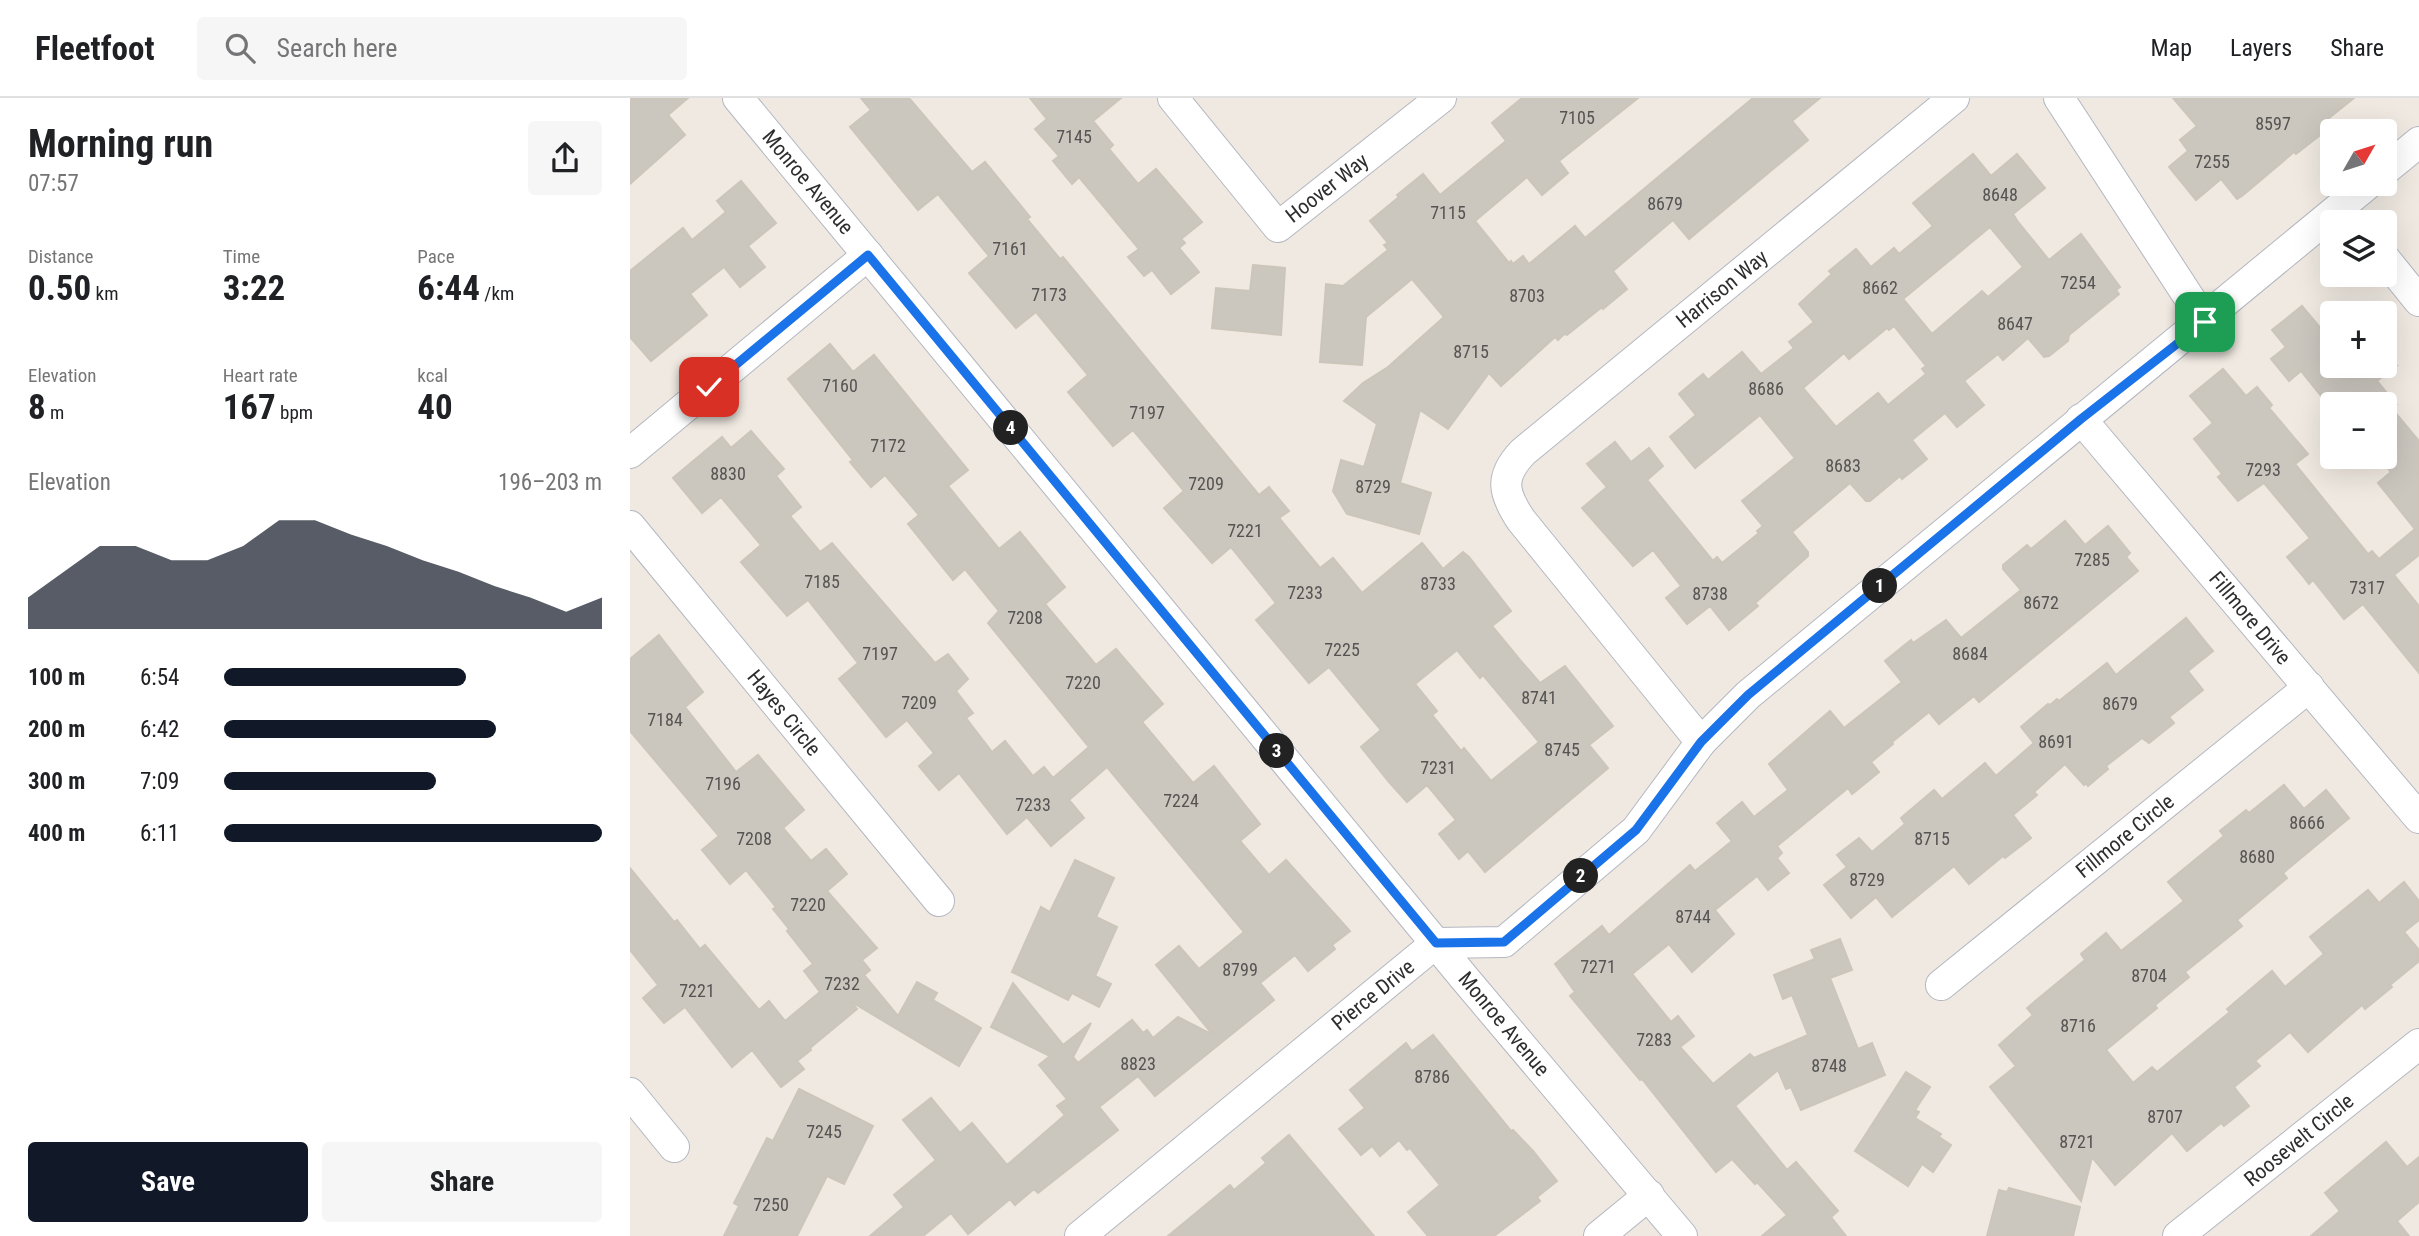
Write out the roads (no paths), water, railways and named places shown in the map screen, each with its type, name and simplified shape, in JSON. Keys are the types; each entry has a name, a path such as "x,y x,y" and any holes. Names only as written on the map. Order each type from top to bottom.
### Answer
{"street":[{"name":"Monroe Avenue","path":"738,98 1436,943 1682,1236"},
{"name":"Hoover Way","path":"1173,98 1278,227 1441,98"},
{"name":"Harrison Way","path":"1701,742 1498,492 1512,463 1523,452 1954,98"},
{"path":"2059,98 2205,322"},
{"path":"2398,159 2419,142"},
{"path":"1436,943 1504,942 1636,830 1701,742 1748,695 2081,419 2320,236"},
{"path":"630,453 868,255"},
{"path":"2397,274 2419,301"},
{"name":"Fillmore Drive","path":"2081,419 2419,818"},
{"name":"Hayes Circle","path":"630,526 939,901"},
{"name":"Fillmore Circle","path":"1941,985 2309,687"},
{"name":"Pierce Drive","path":"1080,1236 1436,943"},
{"name":"Roosevelt Circle","path":"2178,1236 2419,1044"},
{"path":"630,1093 674,1147"},
{"path":"1599,1236 1649,1195"}]}
